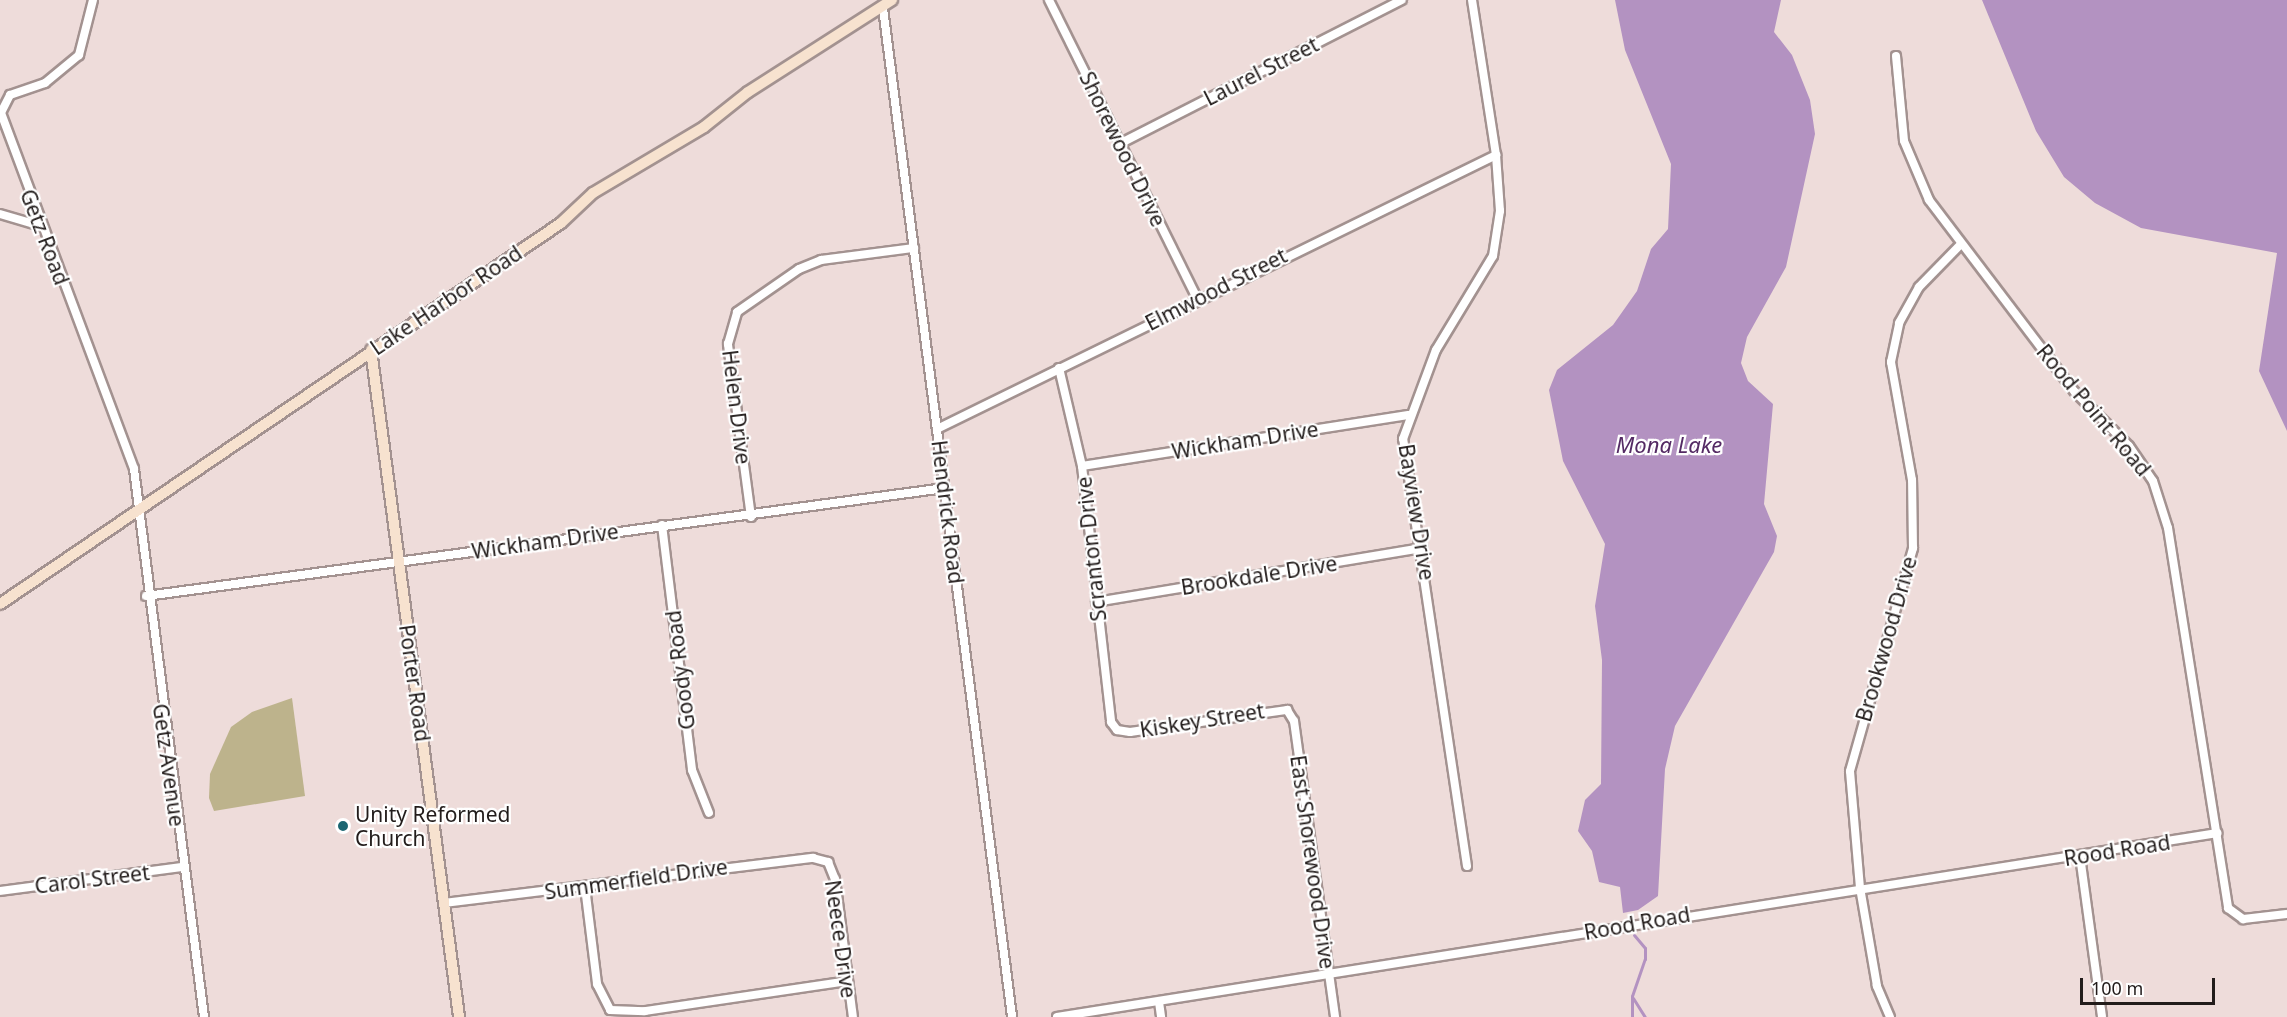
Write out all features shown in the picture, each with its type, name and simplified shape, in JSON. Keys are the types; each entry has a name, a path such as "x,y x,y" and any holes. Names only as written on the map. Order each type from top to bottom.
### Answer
{"street":[{"name":"Getz Road","path":"93,0 79,56 45,84 10,95 1,113 41,226 134,470 136,512"},
{"name":"Shorewood Drive","path":"1050,0 1197,298"},
{"name":"Laurel Street","path":"1121,143 1402,0"},
{"name":"Bayview Drive","path":"1467,866 1423,548 1405,466 1408,415 1436,350 1493,256 1500,211 1496,155 1472,0"},
{"name":"Hendrick Road","path":"887,4 914,248 1012,1017"},
{"name":"Lake Harbor Road","path":"0,604 561,223 593,193 704,127 748,92 887,4"},
{"name":"Rood Point Road","path":"1896,56 1895,83 1915,175 1961,244 2075,392 2129,446 2153,481 2168,528 2228,908 2243,919 2259,919 2287,914"},
{"name":"Elmwood Street","path":"937,429 1197,298 1496,155"},
{"path":"0,214 41,226"},
{"name":"Brookwood Drive","path":"1890,1017 1877,986 1860,888 1850,771 1913,548 1912,480 1891,362 1899,322 1919,287 1961,244"},
{"name":"Helen Drive","path":"751,517 729,344 737,312 799,269 821,260 914,248"},
{"name":"Porter Road","path":"371,350 459,1017"},
{"name":"Scranton Drive","path":"1059,368 1082,466 1111,722 1117,730"},
{"name":"Wickham Drive","path":"1082,466 1408,415"},
{"name":"Wickham Drive","path":"147,596 662,525 751,517 945,488"},
{"name":"Getz Avenue","path":"136,512 204,1017"},
{"name":"Goody Road","path":"662,525 692,770 710,813"},
{"name":"Brookdale Drive","path":"1096,602 1423,548"},
{"name":"Kiskey Street","path":"1117,730 1287,710"},
{"name":"East Shorewood Drive","path":"1287,710 1294,721 1335,1017"},
{"name":"Rood Road","path":"1057,1017 1329,977 1860,888 2217,834"},
{"path":"2080,856 2102,1017"},
{"name":"Summerfield Drive","path":"444,903 813,858 828,862"},
{"name":"Neece Drive","path":"828,862 835,879 853,1017"},
{"name":"Carol Street","path":"0,891 183,867"},
{"path":"585,887 597,984 610,1010 645,1011 847,981"},
{"path":"1159,1002 1161,1017"}],"shaded area":[{"path":"292,698 305,796 214,811 209,798 210,774 231,727 252,712"}],"water":[{"name":"Mona Lake","path":"1615,0 1781,0 1774,32 1792,55 1810,100 1815,134 1786,267 1747,337 1741,363 1748,381 1773,404 1764,504 1777,536 1774,552 1675,726 1665,769 1658,896 1638,910 1623,913 1620,887 1599,882 1592,851 1578,831 1585,800 1601,784 1602,660 1595,606 1605,544 1563,461 1549,390 1557,370 1613,325 1637,291 1651,249 1668,229 1671,164 1625,50"},
{"path":"1982,0 2287,0 2287,431 2259,371 2277,253 2141,228 2095,203 2064,177 2036,131"}],"waterway":[{"path":"1632,1017 1632,996 1645,959 1645,948 1634,935"},
{"path":"1633,998 1645,1017"}],"place":[{"name":"Unity Reformed Church","path":"343,826"}]}
